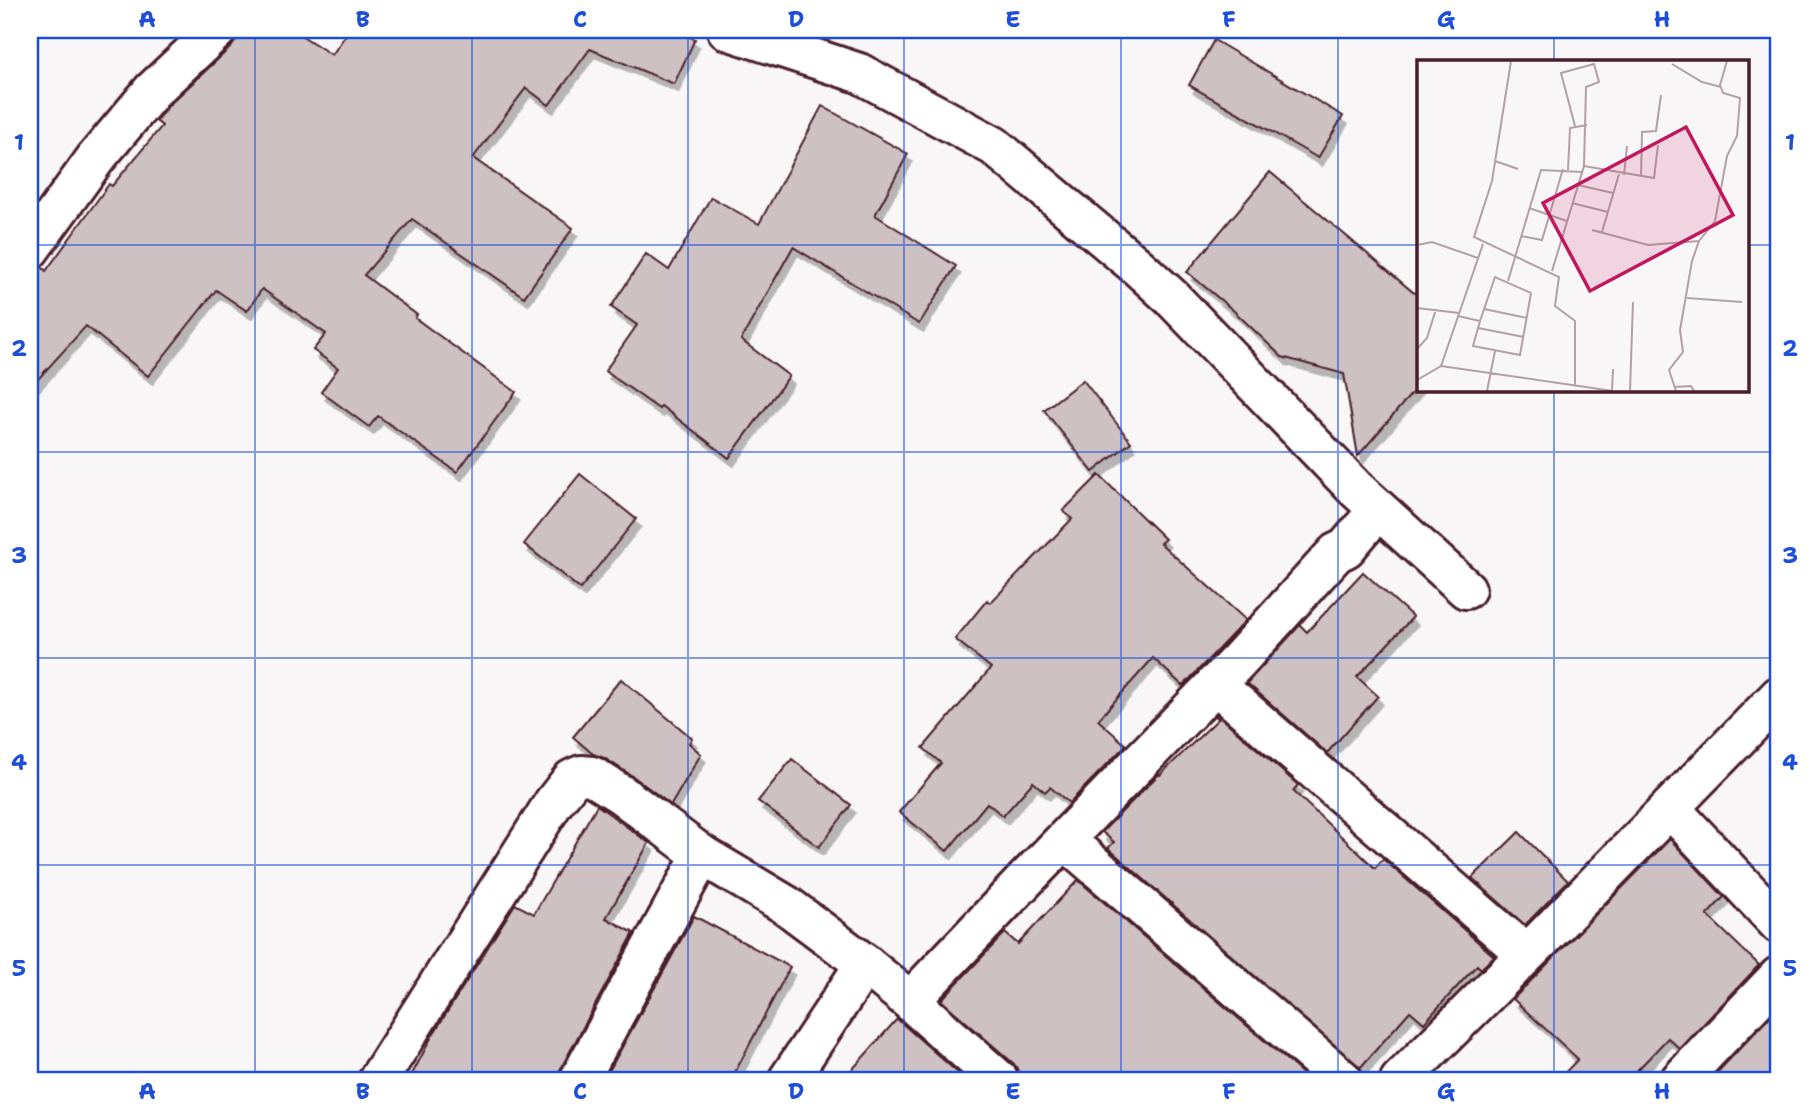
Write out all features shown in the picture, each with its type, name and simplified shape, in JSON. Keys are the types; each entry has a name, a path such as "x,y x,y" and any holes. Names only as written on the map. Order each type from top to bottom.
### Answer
{"street":[{"path":"30,249 96,158 153,90 217,30"},
{"path":"727,30 859,73 994,146 1172,298 1378,510 1466,589"},
{"path":"910,1001 1215,684 1336,553 1346,548 1378,510"},
{"path":"1215,684 1526,954"},
{"path":"1400,1080 1779,695"},
{"path":"378,1080 554,802 572,779 581,775 592,776 622,795 702,855 786,905 865,964 999,1080"},
{"path":"1670,808 1779,924"},
{"path":"1065,840 1343,1080"},
{"path":"579,1080 702,855"},
{"path":"788,1080 865,964"},
{"path":"1680,1080 1779,976"}],"building":[{"path":"238,30 293,30 332,55 349,30 673,30 695,39 674,84 590,49 549,105 526,88 473,158 573,228 524,297 412,219 364,275 417,315 415,318 516,392 457,472 378,416 369,427 321,392 338,368 313,350 326,334 262,289 247,311 216,290 148,376 86,326 30,388 30,271 42,267 46,271 109,184 112,186 162,126 156,121 169,105 232,46 238,37"},
{"path":"1214,40 1343,116 1318,158 1189,85"},
{"path":"822,106 908,154 875,215 956,266 919,324 793,247 741,340 789,376 729,458 661,406 659,409 605,371 637,325 611,307 646,254 669,270 711,197 759,224"},
{"path":"1270,172 1417,293 1417,387 1358,456 1344,374 1282,357 1234,311 1187,272"},
{"path":"1083,380 1131,442 1093,472 1044,410"},
{"path":"580,474 636,519 580,589 524,544"},
{"path":"1099,475 1165,539 1160,543 1246,620 1183,686 1153,658 1098,720 1126,745 1069,803 1050,787 1045,792 1033,782 1003,816 987,803 947,851 899,812 941,763 923,748 991,668 955,639 987,600 990,603 1072,519 1063,511"},
{"path":"1363,572 1413,617 1357,677 1378,696 1327,753 1247,683 1300,625 1307,632"},
{"path":"621,679 692,738 689,743 701,754 671,805 634,777 593,754 573,737"},
{"path":"1217,714 1298,785 1293,791 1375,868 1383,859 1494,956 1481,969 1477,965 1424,1023 1410,1011 1360,1068 1108,848 1114,842 1102,832 1219,718 1215,716"},
{"path":"792,759 851,805 819,847 758,801"},
{"path":"597,805 649,843 606,918 634,933 557,1080 409,1080 432,1036 515,904 534,914"},
{"path":"1519,832 1568,881 1525,925 1472,878"},
{"path":"1670,839 1724,897 1707,915 1759,965 1680,1049 1668,1038 1628,1080 1558,1080 1578,1059 1513,999"},
{"path":"1078,880 1310,1080 1020,1080 1014,1064 941,1000 1005,933 1018,944"},
{"path":"694,916 790,967 731,1080 604,1080"},
{"path":"1779,1007 1779,1080 1714,1080 1712,1078"},
{"path":"897,1019 966,1080 843,1080"}]}
